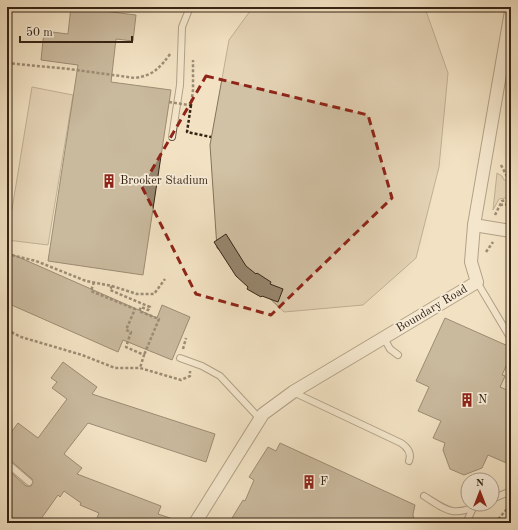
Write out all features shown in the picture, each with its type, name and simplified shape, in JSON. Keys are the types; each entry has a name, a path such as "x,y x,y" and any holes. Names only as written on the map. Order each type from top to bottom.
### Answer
{"street":[{"name":"Boundary Road","path":"195,523 264,414 293,392 477,282 471,262 474,225 511,11"},
{"path":"474,225 511,231"}],"lane":[{"path":"172,137 180,85 182,27 190,7"},
{"path":"477,282 511,339"},
{"path":"384,338 390,349 398,355"},
{"path":"180,358 202,366 220,376 260,419"},
{"path":"293,392 401,443 409,450 411,456 409,461"},
{"path":"7,463 29,482"},
{"path":"500,496 511,491"},
{"path":"424,496 446,510 460,512"},
{"path":"466,523 471,512"}],"path":[{"path":"7,63 69,69 135,78 146,76 154,72 172,52"},
{"path":"193,56 193,90 187,132 211,137"},
{"path":"169,102 190,105"},
{"path":"501,165 511,184"},
{"path":"496,213 502,201 511,199"},
{"path":"500,205 511,204"},
{"path":"484,258 489,246 495,240"},
{"path":"7,254 36,261 86,281 112,286 136,294 154,294 165,279"},
{"path":"94,282 91,291 134,309 126,330 131,332 126,347 144,355"},
{"path":"112,286 110,290 150,307 148,310 141,307 139,311 159,319 140,368"},
{"path":"7,330 20,337 82,355 115,368 140,368 181,380 190,376 190,368 180,358 186,338"},
{"path":"494,523 511,504"},
{"path":"499,523 502,520 511,523"}],"highlighted area":[{"path":"206,76 368,115 392,198 271,315 196,294 142,187"}],"shaded area":[{"path":"253,7 421,7 426,11 448,73 439,167 416,258 363,305 284,312 217,248 210,145 229,40"},
{"path":"32,87 73,95 48,245 7,240"},
{"path":"497,173 502,176 504,180 506,180 511,189 511,197 499,199 493,210"},
{"path":"508,362 511,364 511,392 500,387 505,376 496,372"}],"building":[{"name":"Brooker Stadium","path":"71,7 136,15 133,41 116,39 111,82 171,90 143,275 48,261 78,65 41,60 44,31 68,34"},
{"path":"226,234 246,266 256,274 257,273 271,282 270,284 283,289 278,302 262,296 261,297 247,289 248,287 236,276 214,242"},
{"path":"7,252 157,318 162,305 190,317 172,360 123,340 118,352 7,303"},
{"name":"N","path":"445,318 508,346 506,349 511,351 511,355 502,375 505,376 500,387 511,392 511,465 488,455 482,468 472,472 460,472 460,473 450,469 443,450 445,443 433,438 441,421 418,411 429,387 416,381"},
{"path":"63,362 97,387 92,394 215,434 206,462 88,423 64,454 82,468 77,474 161,506 158,514 179,521 179,523 95,523 99,513 80,505 81,503 64,491 60,497 58,495 38,523 7,523 7,469 26,486 31,486 33,482 32,479 7,459 7,438 18,423 38,438 67,399 52,388 57,382 51,378"},
{"name":"F","path":"280,443 415,505 413,514 414,523 229,523 243,500 245,501 254,480 249,477 268,447 276,451"}],"place":[{"name":"Brooker Stadium","path":"109,181"},
{"name":"N","path":"467,400"},
{"name":"F","path":"309,482"}]}
